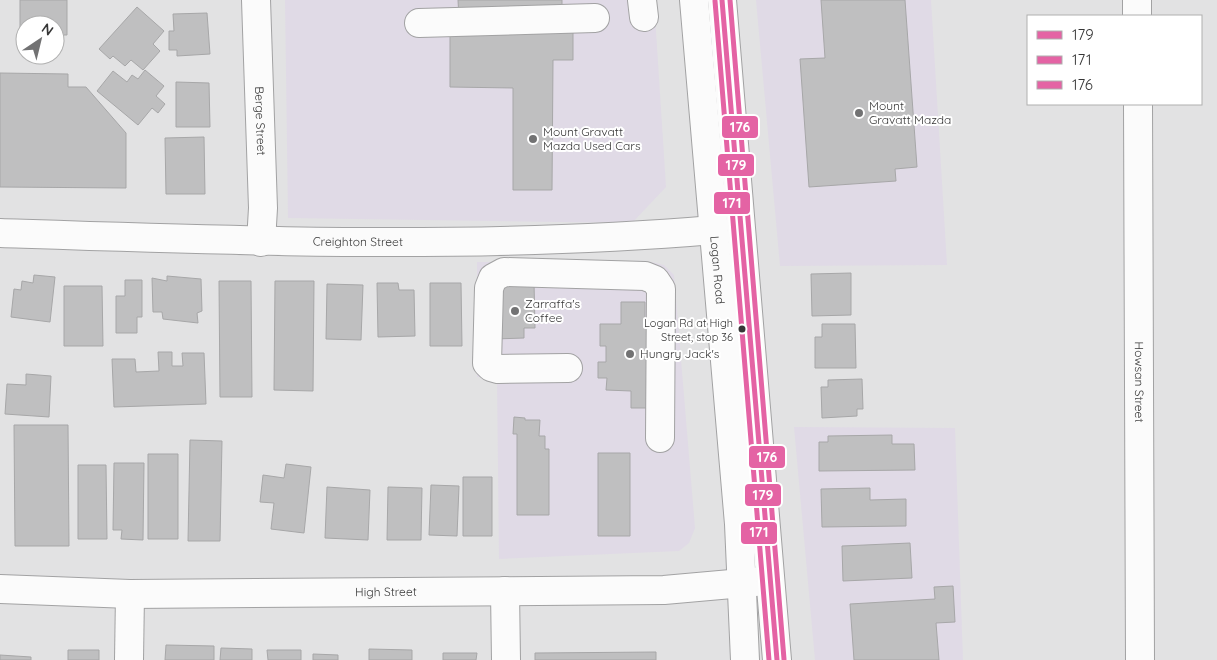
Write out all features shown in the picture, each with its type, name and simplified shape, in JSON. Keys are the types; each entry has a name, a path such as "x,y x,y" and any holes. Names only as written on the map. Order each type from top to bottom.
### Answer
{"street":[{"name":"Berge Street","path":"256,0 263,208 261,242"},
{"name":"Logan Road","path":"694,0 743,582 745,660"},
{"path":"722,0 777,660"},
{"path":"1137,0 1137,15"},
{"path":"419,23 595,18"},
{"name":"Howsan Street","path":"1138,105 1140,660"},
{"name":"Creighton Street","path":"0,233 261,242 492,242 623,237 713,230"},
{"path":"568,368 498,369 491,367 487,363 489,288 493,278 504,272 645,276 655,280 661,289 660,438"},
{"name":"High Street","path":"0,589 130,594 664,590 771,580"},
{"path":"505,591 506,660"},
{"path":"129,660 130,594"}],"shaded area":[{"path":"285,0 654,0 666,187 632,223 288,218"},
{"path":"756,0 931,0 947,265 780,266"},
{"path":"477,262 651,262 664,265 674,275 695,528 689,543 679,551 499,559 497,378 477,377"},
{"path":"794,427 955,428 963,660 815,660"}],"building":[{"path":"20,0 67,0 67,35 65,35 65,15 20,15"},
{"path":"458,0 562,0 562,12 459,18"},
{"name":"Mount Gravatt Mazda","path":"821,0 905,0 917,167 895,169 896,181 809,187 800,59 825,58"},
{"path":"137,7 164,31 153,44 160,51 143,70 131,60 125,66 113,56 110,59 99,49"},
{"path":"207,13 210,54 177,56 177,50 169,50 169,31 174,31 173,14"},
{"name":"Mount Gravatt Mazda Used Cars","path":"450,31 573,32 573,60 553,60 552,190 513,190 513,88 450,87"},
{"path":"145,70 164,86 156,96 165,104 158,113 152,108 138,125 97,91 113,71 127,82 132,75 138,79"},
{"path":"0,73 68,74 68,87 86,87 126,133 126,188 0,187"},
{"path":"176,82 209,83 210,127 176,127"},
{"path":"204,137 205,194 166,194 165,138"},
{"path":"851,273 851,315 812,316 811,274"},
{"path":"34,275 55,277 50,322 11,317 14,289 21,290 22,281 33,283"},
{"path":"167,276 201,279 202,311 197,313 198,323 163,319 162,312 153,312 152,278 167,281"},
{"path":"125,280 142,280 142,317 137,317 137,333 116,333 116,296 125,296"},
{"path":"219,281 251,281 252,397 220,397"},
{"path":"275,281 314,281 313,391 274,390"},
{"name":"Zarraffa's Coffee","path":"503,282 534,282 535,328 524,328 524,338 495,339 494,292 503,293"},
{"path":"377,283 398,283 399,290 414,290 415,336 378,337"},
{"path":"430,283 461,283 462,346 430,346"},
{"path":"327,284 363,285 361,340 326,339"},
{"path":"64,286 102,286 103,346 64,346"},
{"name":"Hungry Jack's","path":"621,302 645,302 645,319 654,319 653,408 631,408 631,391 606,390 607,378 598,378 598,362 606,362 606,346 600,346 600,324 621,324"},
{"path":"822,324 855,324 856,368 815,368 815,337 822,337"},
{"path":"158,352 172,352 172,366 183,366 182,353 204,353 206,404 114,407 112,359 135,359 136,372 159,371"},
{"path":"26,374 51,376 49,417 5,414 7,384 26,385"},
{"path":"862,379 863,409 857,409 857,416 822,418 821,387 828,387 828,380"},
{"path":"514,417 525,418 525,420 540,420 539,436 545,436 545,449 549,449 549,515 517,515 517,434 513,434"},
{"path":"14,425 68,425 69,546 15,546"},
{"path":"892,435 892,444 914,444 915,470 819,471 819,442 828,442 828,436"},
{"path":"190,440 222,441 220,541 188,541"},
{"path":"598,453 630,453 630,536 598,536"},
{"path":"148,454 178,454 178,539 148,539"},
{"path":"114,463 144,463 143,540 121,539 122,530 113,530"},
{"path":"286,464 311,467 304,533 271,529 274,503 260,502 263,475 284,478"},
{"path":"78,465 106,465 107,539 78,539"},
{"path":"463,477 492,477 492,536 463,536"},
{"path":"431,485 459,486 457,536 429,535"},
{"path":"327,487 370,490 368,540 325,538"},
{"path":"388,487 422,488 421,540 387,540"},
{"path":"870,488 870,500 906,499 906,526 822,527 821,489"},
{"path":"910,543 912,578 843,581 842,546"},
{"path":"953,586 955,622 936,623 939,660 854,660 850,604 935,599 934,587"},
{"path":"166,645 214,646 214,660 165,660"},
{"path":"221,648 252,649 252,660 220,660"},
{"path":"369,649 412,650 412,660 369,660"},
{"path":"68,650 99,650 99,660 68,660"},
{"path":"267,650 301,650 301,660 268,660"},
{"path":"656,652 656,660 535,660 535,653"},
{"path":"443,653 477,653 476,660 443,660"},
{"path":"313,654 338,655 338,660 313,660"},
{"path":"0,655 31,657 31,660 0,660"}],"transit line":[{"name":"179","path":"722,0 777,660"},
{"name":"176","path":"730,0 784,659"},
{"name":"171","path":"715,1 769,660"}],"place":[{"name":"Mount Gravatt Mazda","path":"859,113"},
{"name":"Mount Gravatt Mazda Used Cars","path":"533,139"},
{"name":"Zarraffa's Coffee","path":"515,311"},
{"name":"Logan Rd at High Street, stop 36","path":"742,329"},
{"name":"Hungry Jack's","path":"630,354"}]}
